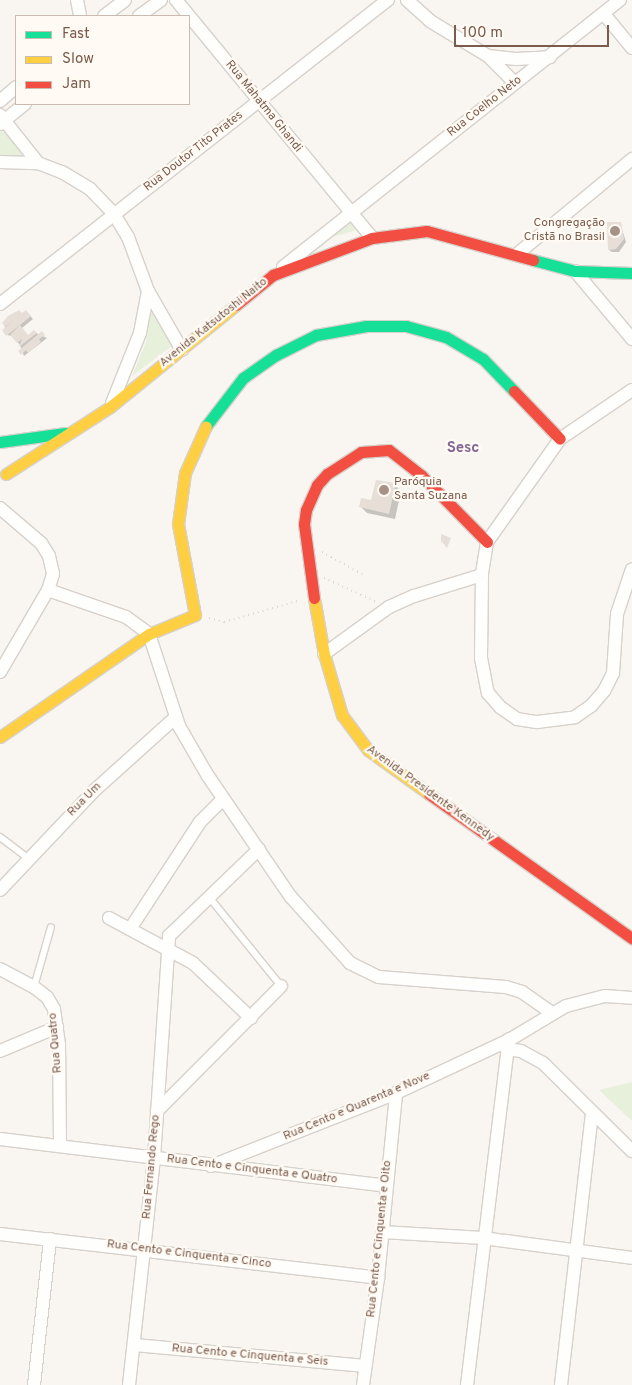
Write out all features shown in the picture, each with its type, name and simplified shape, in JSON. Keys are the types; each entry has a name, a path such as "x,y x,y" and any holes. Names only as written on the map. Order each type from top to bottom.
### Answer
{"street":[{"path":"78,0 80,15"},
{"path":"105,15 125,0"},
{"path":"140,15 161,0"},
{"name":"Rua Mahatma Ghandi","path":"176,0 188,15"},
{"name":"Rua Doutor Tito Prates","path":"0,304 388,0"},
{"path":"407,0 430,21 488,56 515,83"},
{"name":"Rua Coelho Neto","path":"273,275 620,0"},
{"path":"604,14 632,48"},
{"name":"Rua Mahatma Ghandi","path":"190,17 372,238"},
{"path":"488,56 516,59 550,57"},
{"path":"0,101 15,88"},
{"path":"24,105 1,120 38,163"},
{"path":"516,255 632,159"},
{"path":"0,162 38,163 62,172 90,189 114,214 128,237 148,291 182,350"},
{"name":"Avenida Katsutoshi Naito","path":"3,475 110,407 273,275 372,238 426,231 575,271 632,273"},
{"path":"575,271 632,339"},
{"path":"110,407 131,359 148,291"},
{"path":"0,737 150,634 195,615 178,524 180,499 195,447 207,423 244,378 276,355 308,339 366,326 406,326 446,337 483,359 560,439"},
{"path":"632,390 560,439 487,542 482,575 481,658 488,694 500,707 517,718 556,722 575,717 604,691 613,673 617,614 632,569"},
{"path":"0,444 73,432"},
{"path":"0,444 10,456 3,475"},
{"name":"Avenida Presidente Kennedy","path":"487,542 398,454 389,450 361,452 327,474 317,486 306,510 304,524 312,597 324,654 342,715 368,750 632,938"},
{"path":"0,508 25,527 49,556 52,574 48,590 0,672"},
{"path":"324,654 389,607 414,596 482,575"},
{"path":"48,590 126,617 150,634 176,717 223,799 291,897 336,950 363,971 390,979 506,987 522,992 552,1013"},
{"name":"Rua Um","path":"0,890 28,858 131,755 176,717"},
{"path":"130,929 200,822 223,799"},
{"path":"166,948 172,931 259,849"},
{"path":"109,918 193,963 251,1018"},
{"name":"Rua Fernando Rego","path":"129,1385 135,1346 154,1158 168,976 166,948"},
{"name":"Rua Quatro","path":"0,969 34,987 48,997 54,1009 57,1026 60,1146"},
{"path":"157,1111 281,986"},
{"name":"Rua Cento e Quarenta e Nove","path":"211,1166 396,1093 508,1044 552,1013 566,1006 632,990"},
{"path":"605,996 632,998"},
{"path":"0,1051 57,1026"},
{"path":"467,1385 483,1238 508,1044 531,1054 543,1063 592,1114 632,1151"},
{"name":"Rua Cento e Cinquenta e Oito","path":"363,1385 378,1278 396,1093"},
{"path":"561,1385 592,1114"},
{"name":"Rua Cento e Cinquenta e Quatro","path":"0,1139 386,1186"},
{"path":"382,1232 483,1238 632,1258"},
{"name":"Rua Cento e Cinquenta e Cinco","path":"0,1234 378,1278"},
{"path":"34,1385 50,1239"},
{"name":"Rua Cento e Cinquenta e Seis","path":"135,1346 365,1366"}],"lane":[{"path":"0,837 28,858"},
{"path":"208,896 281,986"},
{"path":"34,987 50,927"}],"path":[{"path":"313,547 364,574"},
{"path":"318,575 381,603"},
{"path":"195,615 224,622 312,597"}],"green space":[{"path":"0,130 8,135 23,155 0,156"},
{"path":"349,221 357,230 326,239"},
{"path":"152,308 173,345 132,376 146,342"},
{"path":"632,1082 632,1121 599,1090"}],"building":[{"name":"Congregação Cristã no Brasil","path":"607,222 621,222 624,239 616,249 608,250"},
{"path":"19,310 22,313 26,310 31,316 6,336 2,330 14,320 5,327 2,323 8,316"},
{"path":"20,325 28,335 34,330 37,333 19,347 22,339 17,343 10,335"},
{"path":"42,331 45,335 39,339 41,342 28,353 26,350 21,355 18,351"},
{"name":"Paróquia Santa Suzana","path":"376,480 396,483 389,514 359,507 361,498 371,500"},
{"path":"441,534 451,538 447,548 441,541"}],"traffic: fast":[{"path":"533,260 575,271 632,273"},
{"path":"206,426 243,378 276,355 316,335 366,326 406,326 446,337 483,359 514,391"},
{"path":"0,442 65,433"}],"traffic: slow":[{"path":"6,474 110,407 236,305"},
{"path":"0,737 149,634 195,615 178,524 185,473 206,426"},
{"path":"314,598 324,654 342,715 368,750 429,794"}],"traffic: jam":[{"path":"236,305 273,275 372,238 427,231 533,260"},
{"path":"514,391 560,439"},
{"path":"314,598 304,524 306,510 317,485 327,474 361,452 389,450 421,475 487,542"},
{"path":"429,794 632,938"}],"place":[{"name":"Congregação Cristã no Brasil","path":"615,231"},
{"name":"Paróquia Santa Suzana","path":"384,490"}],"district":[{"name":"Sesc","path":"463,449"}]}
